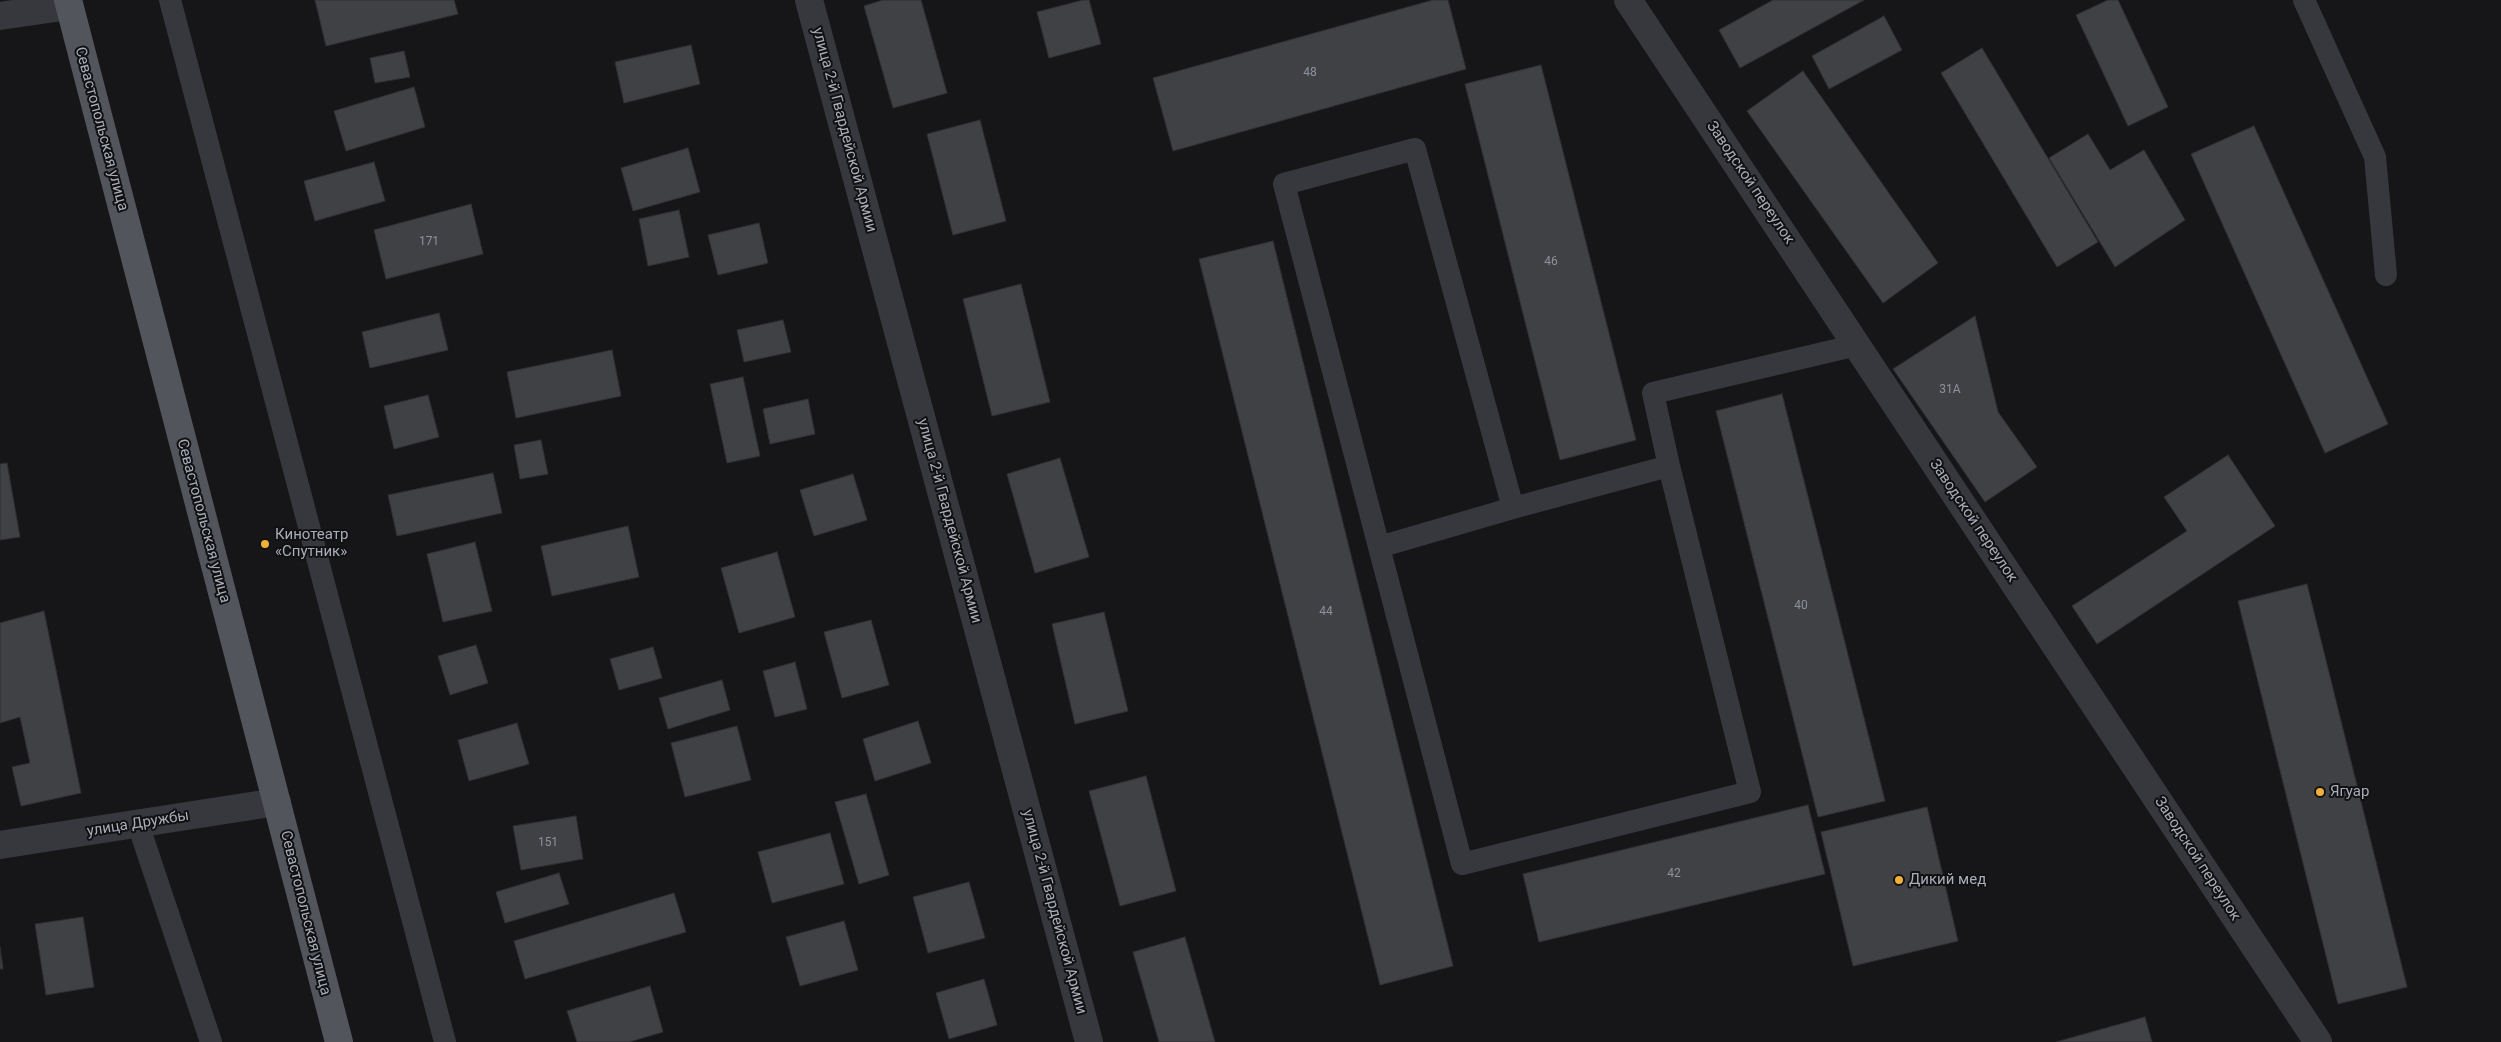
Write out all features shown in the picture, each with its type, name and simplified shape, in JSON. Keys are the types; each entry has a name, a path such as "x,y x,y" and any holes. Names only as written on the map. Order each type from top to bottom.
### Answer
{"main road":[{"name":"Севастопольская улица","path":"68,3 339,1042"}],"street":[{"name":"улица 2-й Гвардейской Армии","path":"809,0 1089,1042"},
{"name":"Заводской переулок","path":"1628,0 2318,1042"},
{"path":"0,16 68,3"},
{"name":"улица Дружбы","path":"0,845 277,802"}],"lane":[{"path":"170,0 445,1042"},
{"path":"2304,0 2374,158 2386,276"},
{"path":"1513,508 1415,149 1284,184 1462,864 1750,792 1669,466 1653,393 1857,345"},
{"path":"1379,547 1513,508 1669,466"},
{"path":"138,824 211,1042"}],"building":[{"path":"315,0 454,0 458,14 326,46"},
{"path":"883,0 921,0 947,93 893,108 864,6"},
{"path":"1089,0 1101,44 1049,58 1037,12"},
{"path":"1433,0 1448,0 1466,69 1173,151 1153,78"},
{"path":"1773,0 1864,0 1740,68 1719,30"},
{"path":"2108,0 2118,0 2168,107 2128,126 2076,15"},
{"path":"1884,16 1902,50 1829,89 1812,56"},
{"path":"691,45 700,84 624,103 615,62"},
{"path":"1982,48 2098,242 2057,267 1941,73"},
{"path":"404,51 410,77 375,83 370,58"},
{"path":"1541,65 1636,440 1560,460 1465,84"},
{"path":"1803,71 1938,263 1883,303 1747,111"},
{"path":"414,87 425,127 346,151 334,111"},
{"path":"980,120 1006,221 953,235 927,134"},
{"path":"2254,126 2388,424 2325,453 2191,154"},
{"path":"2088,134 2110,170 2144,150 2185,220 2115,267 2049,158"},
{"path":"688,148 700,192 633,211 621,168"},
{"path":"374,162 385,201 315,221 304,181"},
{"path":"471,204 483,254 386,279 374,230"},
{"path":"679,210 689,257 648,266 639,219"},
{"path":"759,223 768,263 718,275 708,235"},
{"path":"1273,241 1453,966 1380,985 1199,259"},
{"path":"1021,284 1050,402 992,416 963,299"},
{"path":"439,313 448,350 370,368 362,332"},
{"path":"1975,316 1998,412 2037,467 1985,502 1893,369"},
{"path":"783,320 791,352 744,362 737,330"},
{"path":"612,350 621,396 516,418 507,372"},
{"path":"743,377 760,456 727,463 710,384"},
{"path":"1782,394 1885,801 1818,817 1716,411"},
{"path":"428,395 439,437 394,449 384,406"},
{"path":"808,399 815,434 770,444 763,409"},
{"path":"541,440 548,474 520,479 514,445"},
{"path":"2228,455 2275,526 2097,644 2072,606 2187,531 2164,497"},
{"path":"1060,458 1089,557 1035,573 1007,474"},
{"path":"7,463 20,537 0,540 0,464"},
{"path":"493,473 502,513 397,536 388,495"},
{"path":"853,474 867,520 814,536 800,490"},
{"path":"628,526 639,577 552,596 541,546"},
{"path":"475,542 492,611 443,622 427,554"},
{"path":"777,552 795,617 739,633 721,568"},
{"path":"2307,584 2407,987 2338,1004 2238,601"},
{"path":"44,611 81,793 21,806 12,767 30,763 20,717 0,723 0,623"},
{"path":"1104,612 1128,711 1075,724 1052,624"},
{"path":"871,620 889,685 842,698 824,632"},
{"path":"476,645 488,683 450,695 438,656"},
{"path":"653,647 662,678 619,690 610,659"},
{"path":"795,662 807,709 775,717 763,671"},
{"path":"722,680 730,710 668,729 659,698"},
{"path":"918,721 931,763 875,781 863,739"},
{"path":"517,723 529,764 469,781 458,740"},
{"path":"737,726 751,780 685,797 671,743"},
{"path":"1146,776 1176,891 1120,906 1089,791"},
{"path":"866,794 889,875 859,884 835,802"},
{"path":"1808,805 1825,874 1539,942 1523,874"},
{"path":"1927,807 1958,941 1853,966 1821,832"},
{"path":"576,816 583,859 521,870 513,826"},
{"path":"830,833 844,884 772,903 758,852"},
{"path":"559,873 569,904 505,923 496,892"},
{"path":"969,882 985,938 928,953 913,897"},
{"path":"674,893 686,932 525,979 514,941"},
{"path":"83,917 94,987 46,995 35,924"},
{"path":"844,921 858,970 800,986 786,937"},
{"path":"1185,937 1215,1042 1159,1042 1133,952"},
{"path":"0,947 3,969 0,969"},
{"path":"984,979 997,1025 949,1039 936,993"},
{"path":"650,986 663,1032 629,1042 577,1042 567,1011"},
{"path":"2145,1017 2152,1042 2056,1042"}],"place":[{"name":"Кинотеатр «Спутник»","path":"265,544"},
{"name":"Ягуар","path":"2320,792"},
{"name":"Дикий мед","path":"1899,880"}]}
